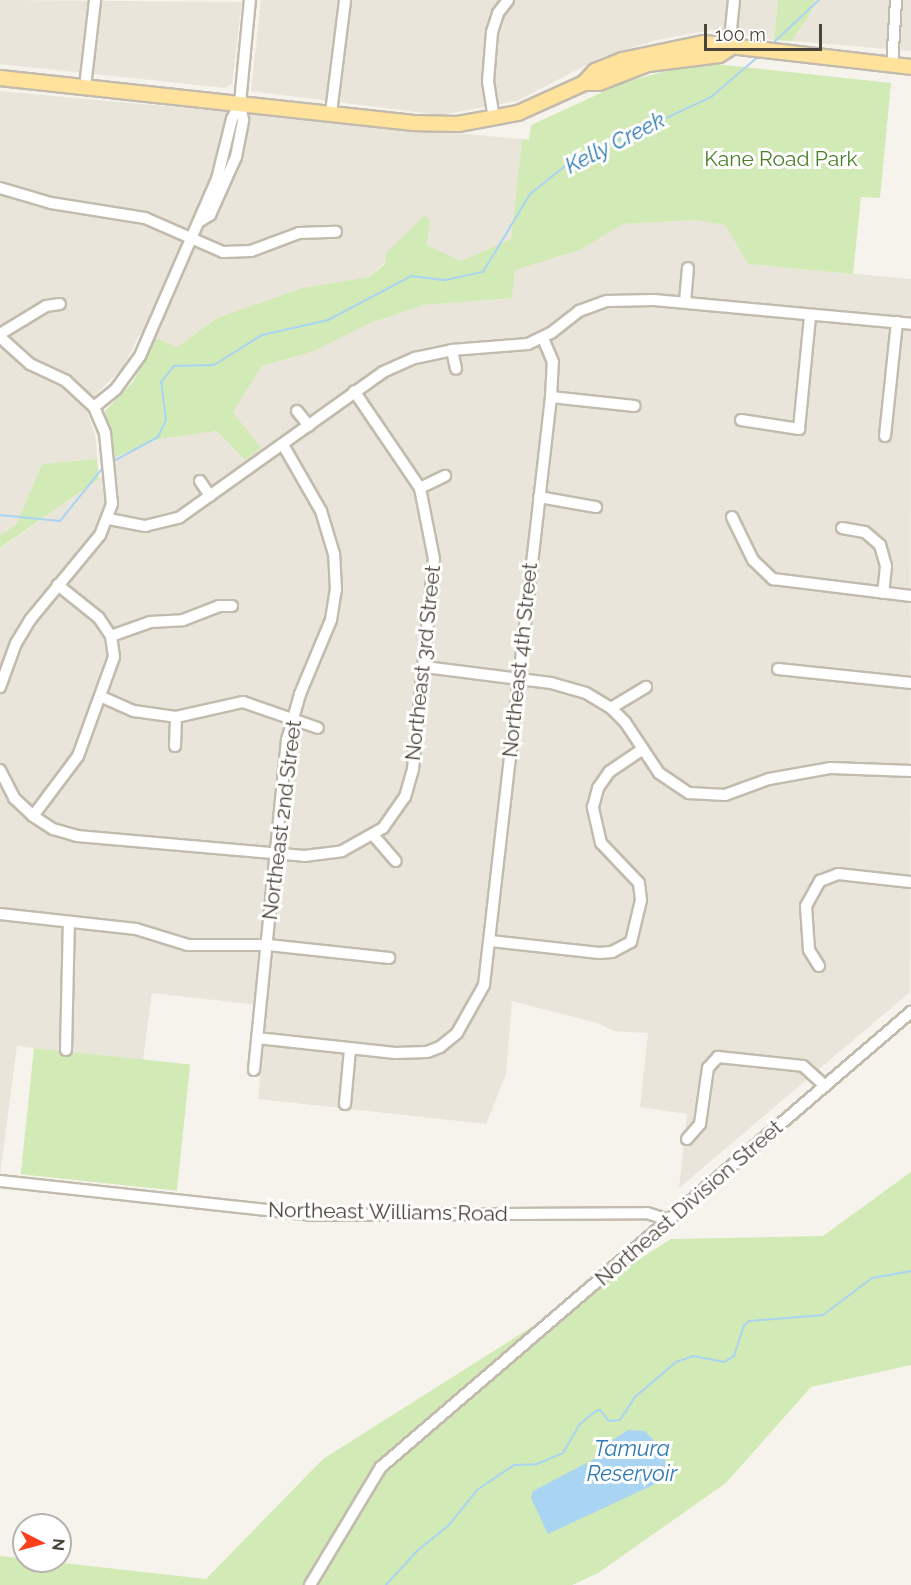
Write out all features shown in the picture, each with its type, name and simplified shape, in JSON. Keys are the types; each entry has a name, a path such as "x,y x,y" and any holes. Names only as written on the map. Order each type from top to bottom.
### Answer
{"main road":[{"path":"0,78 428,124 494,119 532,108 584,83 595,71 656,50 719,43 729,49 911,68"}],"street":[{"path":"86,87 96,0"},
{"path":"94,407 116,389 140,356 200,221 200,210 224,161 232,119 240,103 250,0"},
{"path":"332,113 345,0"},
{"path":"494,119 488,81 492,32 498,13 508,0"},
{"path":"729,49 734,0"},
{"path":"892,66 896,0"},
{"path":"0,188 51,203 123,212 233,253 251,251 288,235 336,232"},
{"path":"685,302 688,268"},
{"path":"109,519 128,525 163,523 188,513 354,392 399,364 452,350 509,348 543,338 571,316 597,303 627,298 911,324"},
{"path":"0,687 3,665 30,620 109,519 112,504 105,433 94,407 66,381 30,364 0,335 46,306 60,304"},
{"path":"741,420 799,429 810,316"},
{"path":"885,436 897,322"},
{"name":"Northeast 4th Street","path":"257,1038 412,1054 440,1047 465,1024 484,984 491,941 518,678 551,397 553,362 543,338"},
{"path":"452,350 456,369"},
{"name":"Northeast 3rd Street","path":"0,770 14,798 33,816 53,830 77,836 323,855 374,836 395,813 411,779 425,668 434,559 420,488 354,392"},
{"path":"551,397 635,406"},
{"path":"297,411 309,426"},
{"name":"Northeast 2nd Street","path":"254,1070 292,719 331,620 336,572 321,511 283,445"},
{"path":"420,488 445,476"},
{"path":"200,481 210,496"},
{"path":"539,497 578,501 596,507"},
{"path":"732,517 753,560 773,579 911,596"},
{"path":"842,528 865,532 880,546 886,566 884,593"},
{"path":"33,816 78,756 102,697 114,657 111,636 99,618 58,585"},
{"path":"111,636 150,622 183,620 219,606 231,606"},
{"path":"425,668 562,685 611,708 659,773 673,785 707,796 725,795 769,779 831,768 911,771"},
{"path":"778,669 911,683"},
{"path":"611,708 645,687"},
{"path":"102,697 134,711 176,717 243,702 318,728"},
{"path":"176,717 176,746"},
{"path":"491,941 598,953 612,952 631,942 641,900 639,883 601,843 594,825 593,807 598,788 609,772 643,749"},
{"path":"374,836 396,861"},
{"path":"819,966 809,950 806,906 820,881 838,874 911,882"},
{"path":"0,914 136,928 188,945 268,945 389,958"},
{"path":"66,1050 69,922"},
{"name":"Northeast Division Street","path":"310,1585 375,1472 911,1012"},
{"path":"345,1104 350,1049"},
{"path":"687,1139 700,1124 708,1068 717,1057 803,1066 825,1086"},
{"name":"Northeast Williams Road","path":"0,1181 312,1215 647,1213 668,1220"}],"shaded area":[{"path":"0,0 242,2 232,84 225,88 0,64"},
{"path":"261,0 778,0 774,40 711,30 657,40 600,58 517,101 441,115 251,91"},
{"path":"814,0 911,0 911,51 792,41 810,14"},
{"path":"0,91 522,139 511,239 461,261 427,245 429,220 369,277 302,288 217,318 177,347 139,335 124,366 85,406 96,438 97,459 42,464 16,525 0,535"},
{"path":"695,220 725,225 748,264 911,279 910,992 679,1188 687,1114 640,1107 648,1033 614,1031 597,1023 512,1001 506,1074 486,1124 258,1099 268,1006 152,993 143,1060 17,1046 0,1174 0,549 99,479 115,457 159,439 217,431 245,460 260,448 233,412 262,366 314,351 368,324 424,305 512,298 515,270 580,250 623,224"}],"green space":[{"path":"778,0 814,0 810,14 792,41 774,40"},
{"name":"Kane Road Park","path":"715,64 891,83 880,198 861,197 853,274 748,264 725,225 695,220 623,224 580,250 515,270 512,298 424,305 368,324 314,351 262,366 233,412 261,448 245,460 217,431 159,439 115,457 105,411 133,382 156,338 177,347 217,318 302,288 369,277 385,264 386,253 424,216 430,220 427,245 461,261 511,239 522,139 529,140 531,125 625,82 681,67"},
{"path":"97,459 99,479 0,548 0,535 16,525 42,464"},
{"path":"34,1048 190,1064 177,1191 21,1174"},
{"path":"911,1172 911,1365 811,1387 726,1483 598,1573 572,1585 0,1585 0,1556 12,1557 12,1573 72,1573 72,1564 206,1579 323,1459 671,1239 823,1236"}],"water":[{"name":"Tamura Reservoir","path":"628,1430 645,1431 661,1448 670,1477 548,1534 531,1498 533,1491 600,1456 605,1445"}],"waterway":[{"name":"Kelly Creek","path":"771,45 819,0"},
{"name":"Kelly Creek","path":"110,463 158,437 166,420 161,382 174,366 214,365 262,335 328,320 411,276 445,280 483,272 530,194 569,163 711,97 760,55"},
{"name":"Kelly Creek","path":"0,515 60,521 105,465"},
{"path":"386,1585 417,1551 449,1525 477,1490 514,1465 537,1464 563,1453 580,1424 596,1411 600,1410 609,1421 620,1420 635,1397 676,1362 693,1356 724,1362 734,1356 744,1326 749,1321 823,1315 872,1278 911,1271"}]}
